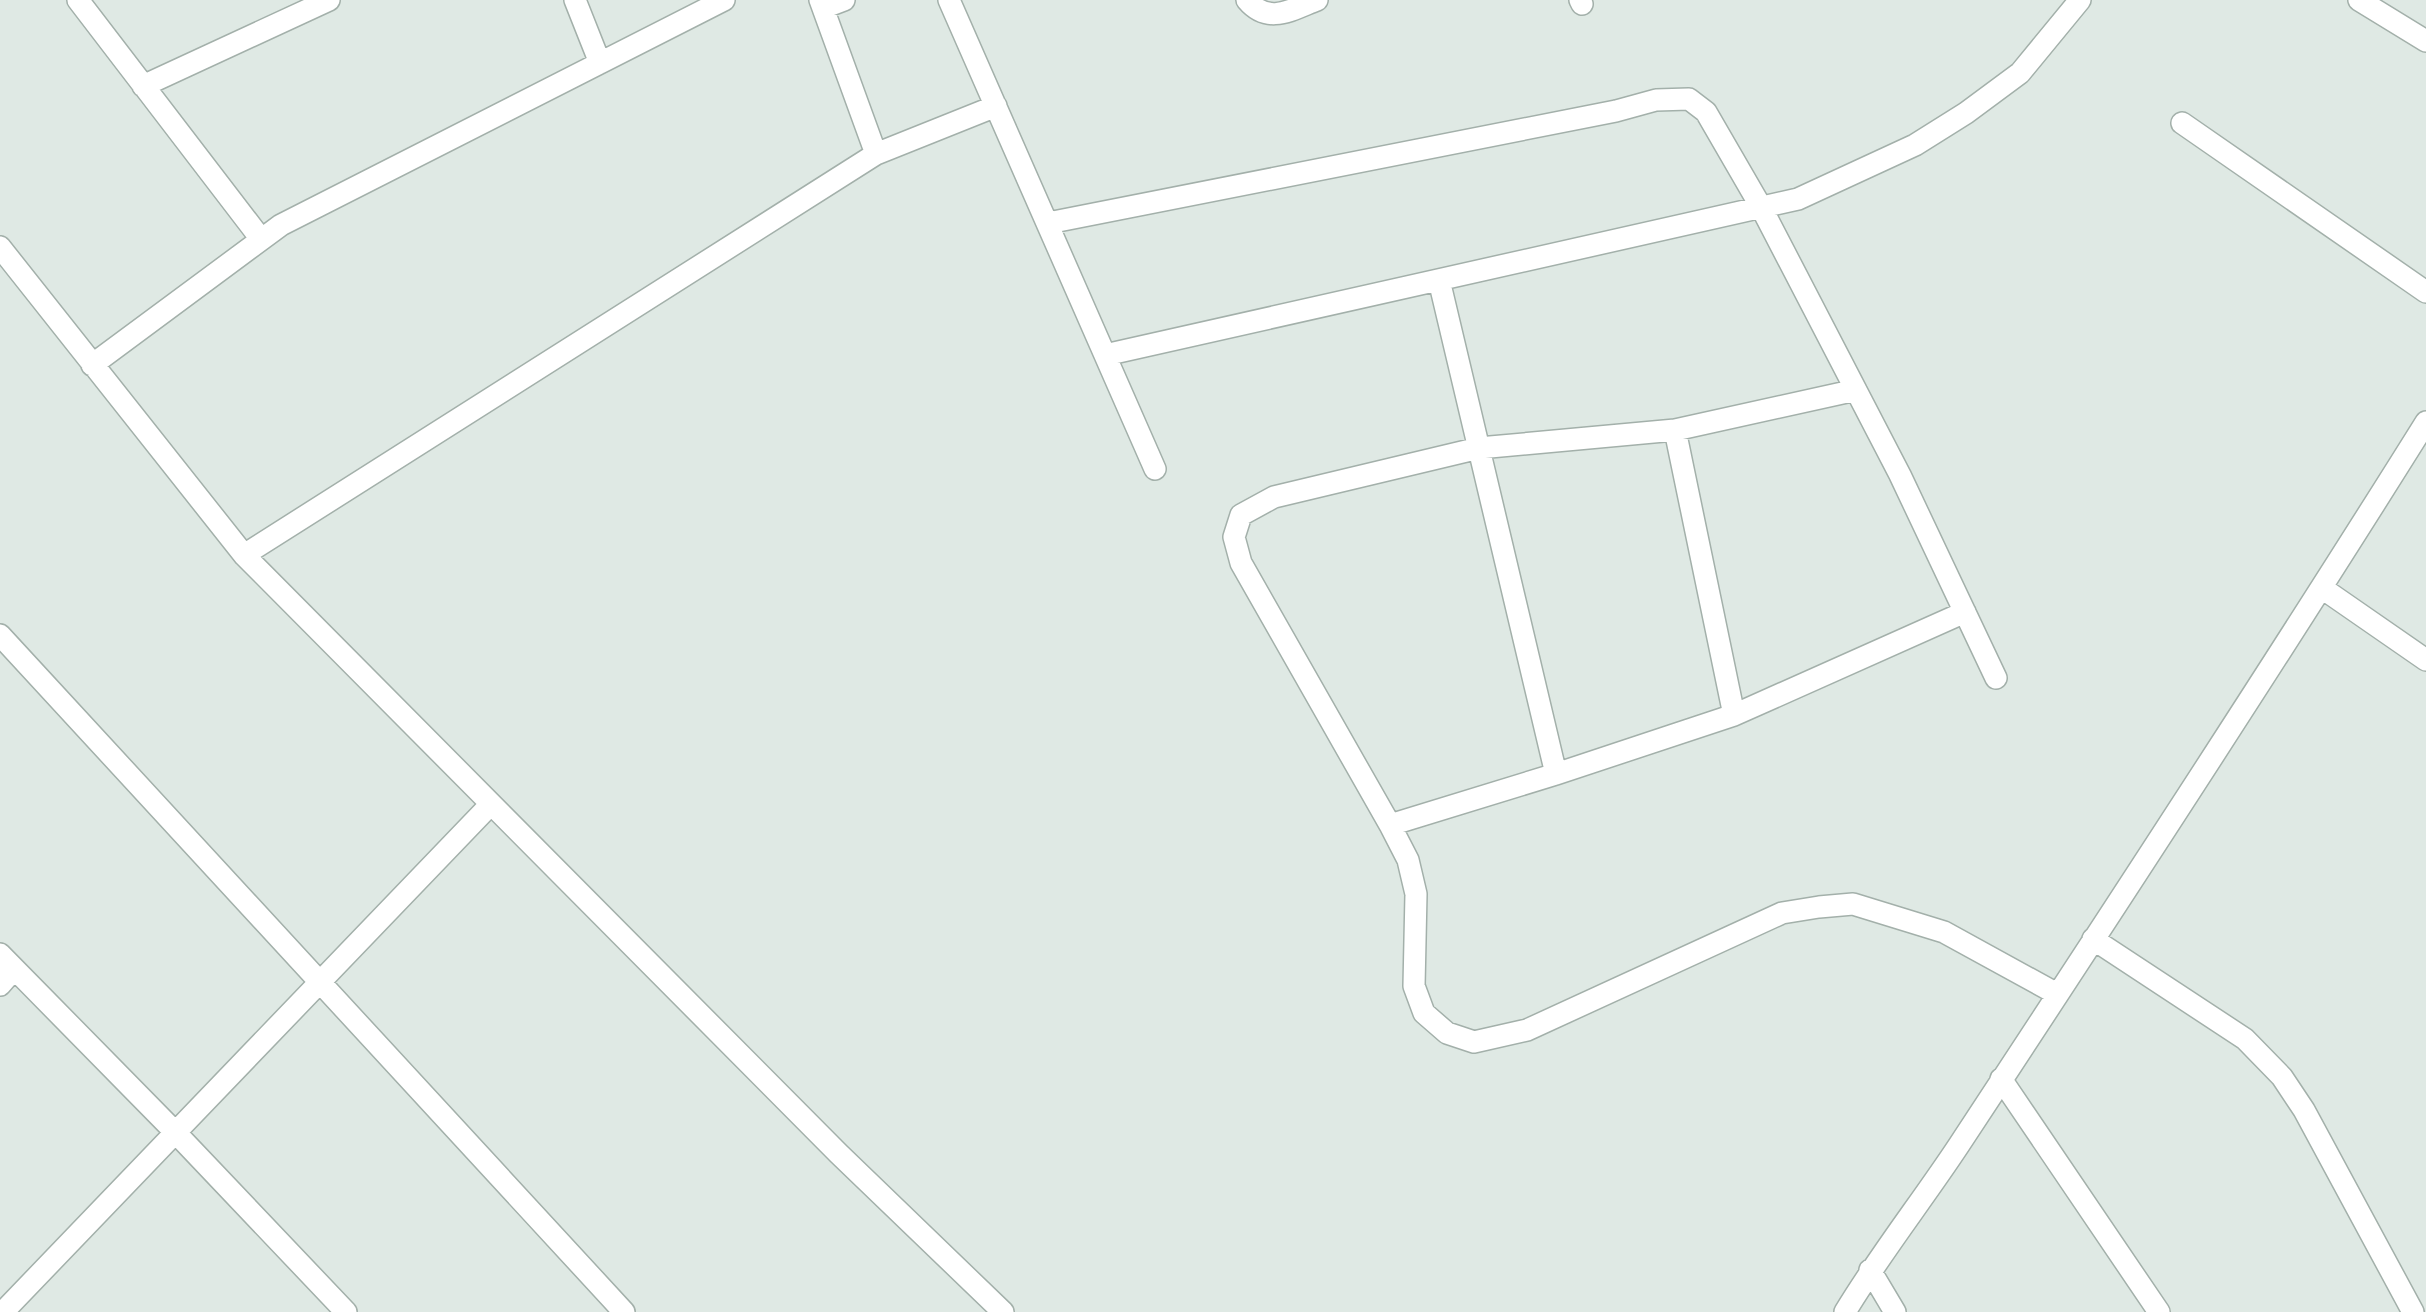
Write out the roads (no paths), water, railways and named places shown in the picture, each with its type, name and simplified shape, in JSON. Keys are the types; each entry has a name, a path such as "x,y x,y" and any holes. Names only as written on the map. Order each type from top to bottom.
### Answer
{"street":[{"path":"78,0 261,239"},
{"path":"144,86 329,0"},
{"path":"575,0 600,63"},
{"path":"92,365 281,225 724,0"},
{"path":"844,0 821,4 876,155"},
{"path":"949,0 1155,469"},
{"path":"1247,0 1254,9 1265,14 1281,14 1317,0"},
{"path":"1105,355 1798,199 1915,145 1966,113 2020,73 2080,0"},
{"path":"2358,0 2426,41"},
{"path":"1048,223 1616,111 1656,100 1689,99 1706,112 1761,207 1900,475 1996,678"},
{"path":"244,555 876,155 996,106"},
{"path":"2182,123 2426,292"},
{"path":"0,247 244,555 839,1154 1003,1312"},
{"path":"1439,280 1556,774"},
{"path":"1856,390 1675,429 1479,448 1274,497 1241,515 1234,537 1241,563 1408,860 1416,894 1414,986 1424,1013 1447,1033 1474,1042 1527,1030 1783,913 1853,904 1944,932 2057,993"},
{"path":"1845,1312 1870,1270 1959,1146 2322,588 2426,422"},
{"path":"1675,429 1734,715"},
{"path":"2322,588 2426,660"},
{"path":"1390,825 1734,715 1965,612"},
{"path":"2,641 624,1312"},
{"path":"10,1310 175,1132 491,804"},
{"path":"2093,939 2245,1039 2282,1077 2304,1110 2413,1312"},
{"path":"5,969 175,1132 346,1312"},
{"path":"2001,1079 2159,1312"},
{"path":"1870,1270 1895,1312"}]}
